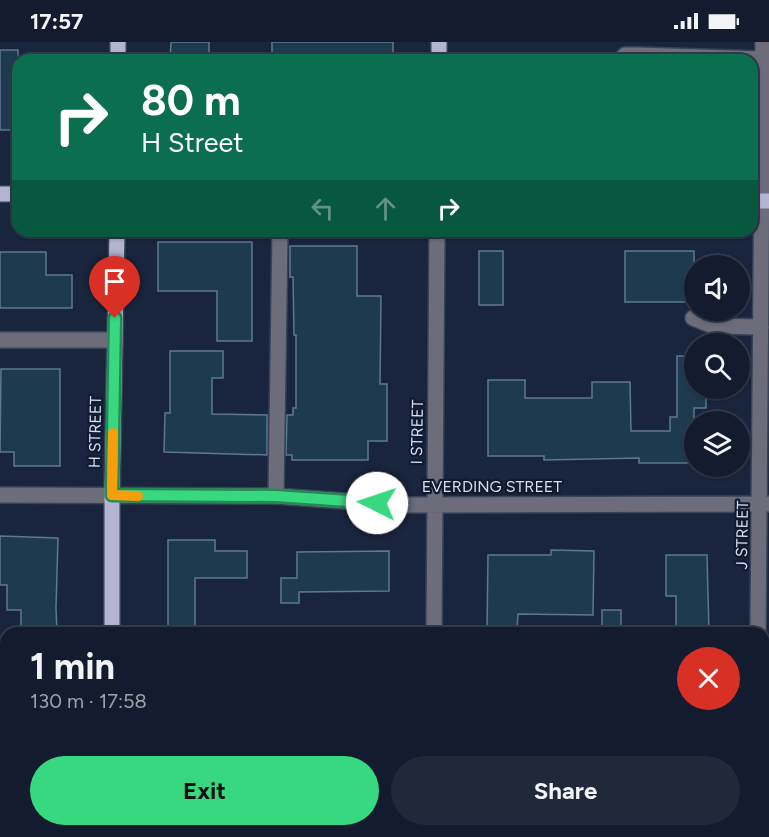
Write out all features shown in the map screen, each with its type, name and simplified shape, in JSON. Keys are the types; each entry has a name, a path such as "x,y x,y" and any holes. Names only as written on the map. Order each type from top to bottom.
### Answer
{"main road":[{"name":"H STREET","path":"112,627 117,237"}],"street":[{"name":"J STREET","path":"758,627 765,505 761,327 764,42"},
{"path":"636,54 694,49 728,54"},
{"path":"758,58 763,59"},
{"path":"276,496 280,237"},
{"name":"I STREET","path":"434,627 438,237"},
{"path":"700,321 713,326 761,327"},
{"path":"0,339 115,339"},
{"name":"EVERDING STREET","path":"0,495 276,496 398,505 765,505"}],"building":[{"path":"171,42 209,42 209,54 170,54"},
{"path":"272,42 393,42 393,54 272,54"},
{"path":"0,50 18,50 18,54 12,54 12,130 0,130"},
{"path":"158,242 252,242 252,341 217,341 217,291 158,291"},
{"path":"290,246 357,246 357,296 381,296 380,384 387,384 387,441 368,441 368,460 292,460 292,455 286,455 287,415 293,415 293,408 296,408 296,335 294,335 293,277 290,277"},
{"path":"479,251 503,251 503,305 479,305"},
{"path":"625,251 694,251 694,255 684,255 684,302 625,302"},
{"path":"0,252 46,252 46,275 72,275 72,308 0,308"},
{"path":"170,351 223,351 223,378 212,378 212,414 267,415 267,455 164,452 165,413 170,413"},
{"path":"677,356 684,356 684,399 706,399 706,408 684,411 684,463 639,463 639,458 544,460 544,456 488,456 488,380 525,380 525,398 592,398 592,382 630,382 631,431 670,431 670,417 677,417"},
{"path":"1,369 60,369 60,466 14,466 14,452 0,452"},
{"path":"0,536 58,538 57,627 21,627 21,610 7,610 7,585 0,585"},
{"path":"168,540 215,540 215,551 247,551 247,578 195,578 195,627 168,627"},
{"path":"551,550 594,551 593,615 518,614 517,627 487,627 488,555 551,555"},
{"path":"389,551 389,591 299,592 299,603 281,603 281,578 297,578 297,552"},
{"path":"666,555 707,555 709,627 676,627 676,596 666,596"},
{"path":"602,610 621,610 621,627 602,627"}],"slow traffic":[{"path":"113,433 112,495 138,496"}],"route":[{"path":"115,318 112,495 276,496 377,503"}]}
